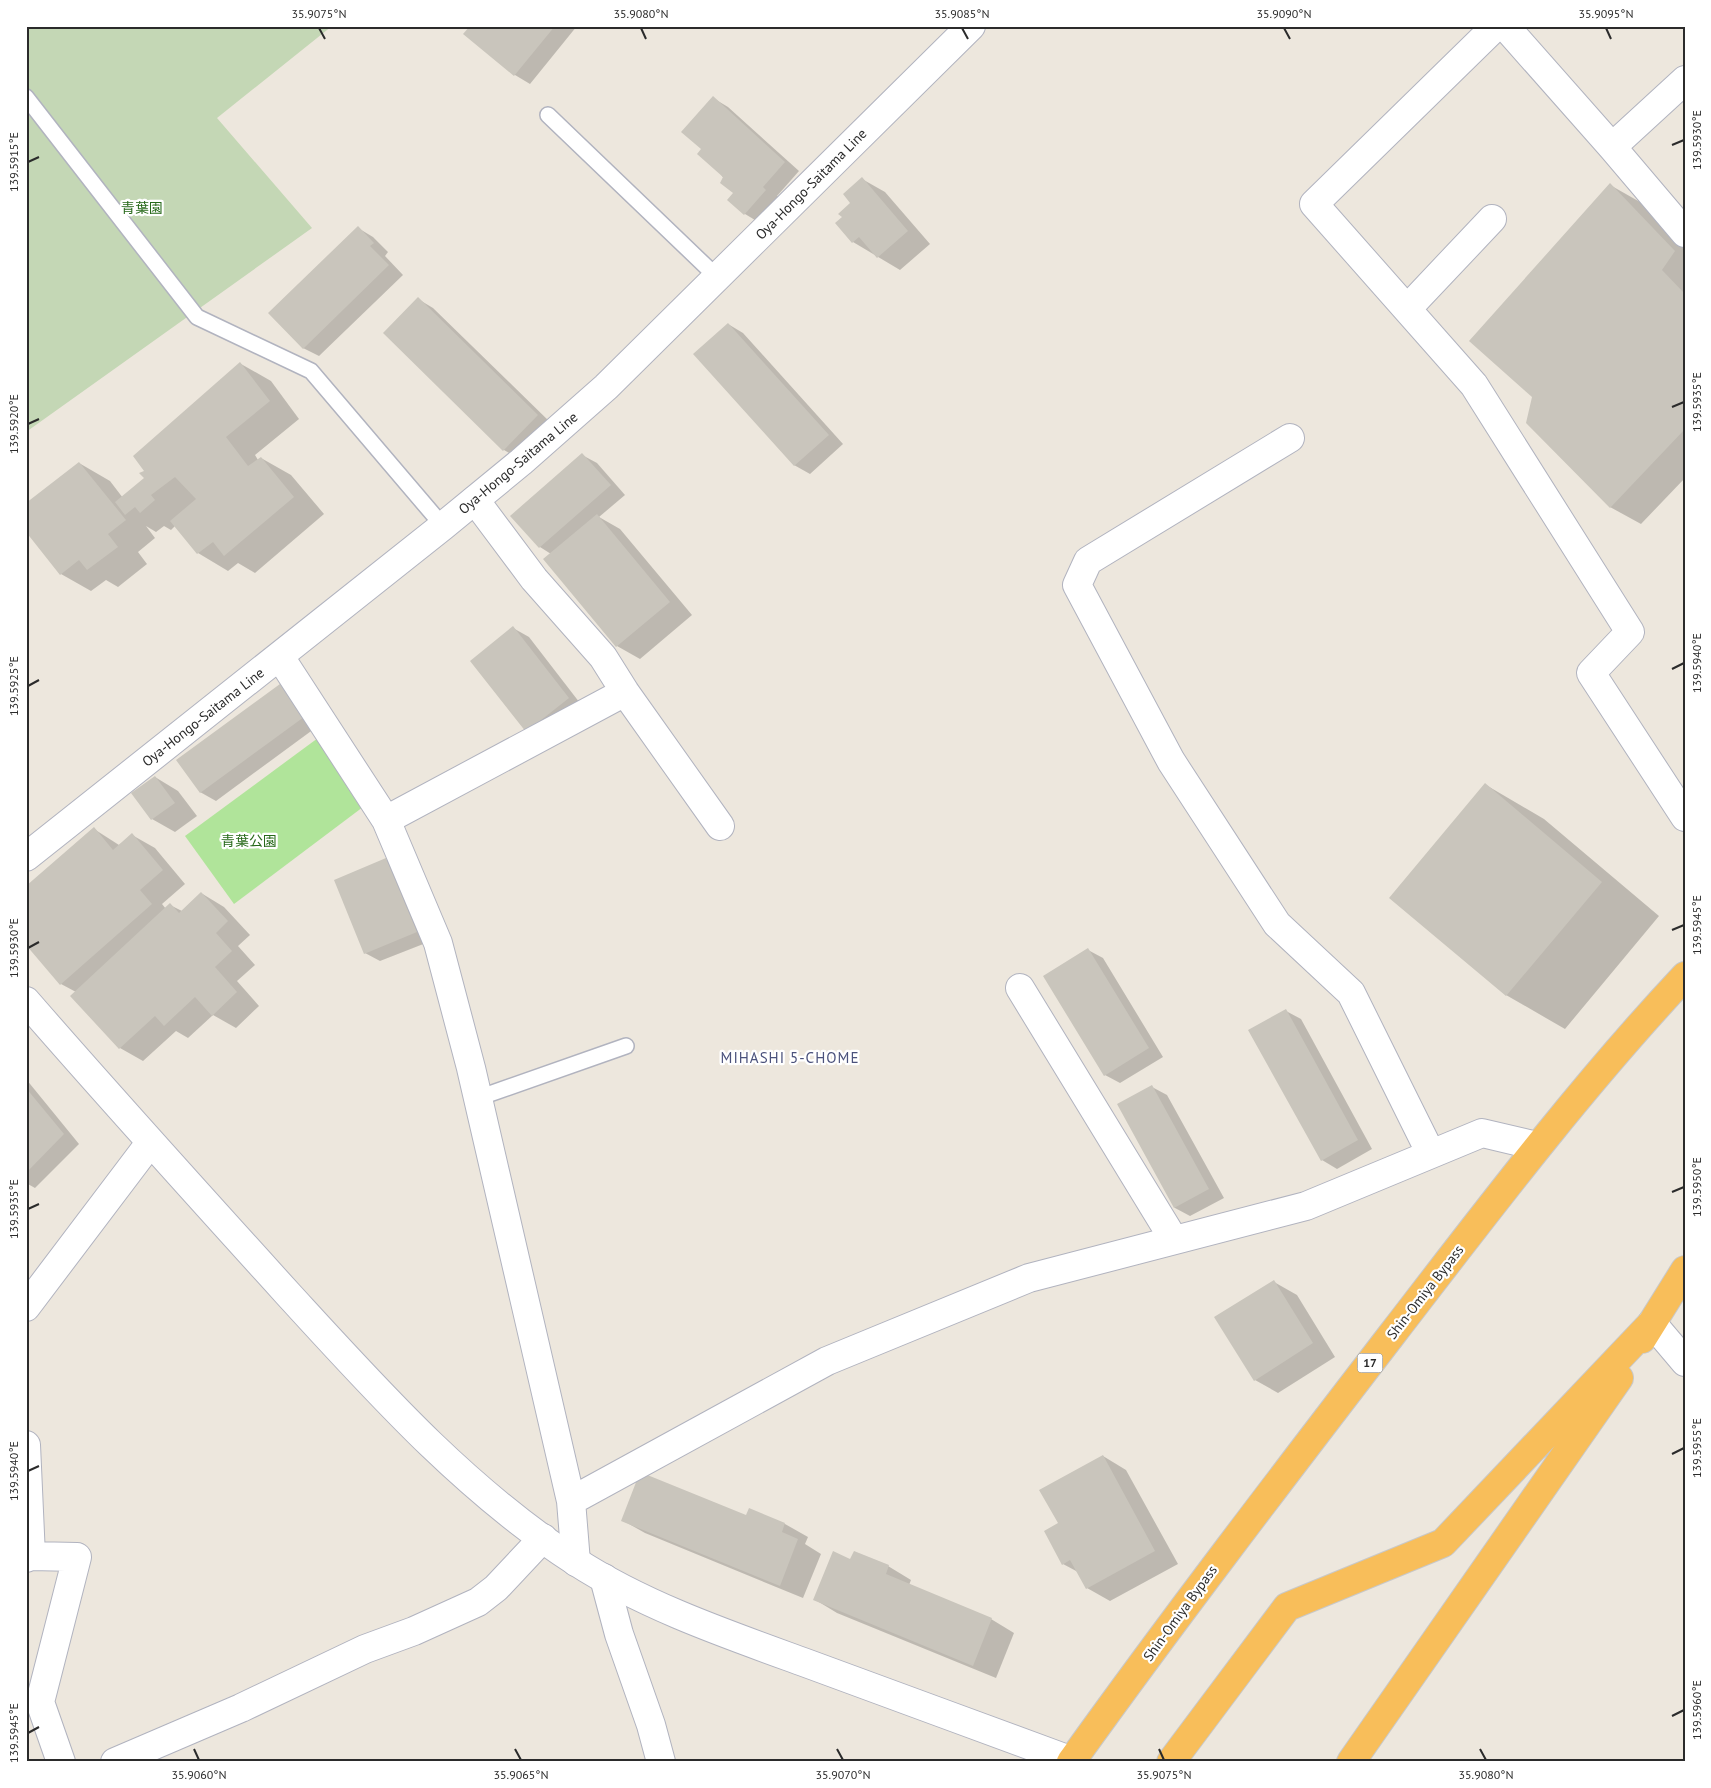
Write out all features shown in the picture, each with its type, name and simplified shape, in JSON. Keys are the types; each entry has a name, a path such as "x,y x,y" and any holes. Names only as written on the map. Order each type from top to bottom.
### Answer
{"highway":[{"name":"Shin-Omiya Bypass","path":"1073,1761 1221,1557 1538,1146 1645,1019 1685,976"},
{"path":"1351,1762 1617,1380 1685,1270"},
{"path":"1171,1762 1287,1606 1443,1543 1652,1323"}],"street":[{"name":"Oya-Hongo-Saitama Line","path":"26,857 443,526 606,387 971,26"},
{"path":"1496,26 1314,204 1474,386 1630,632 1591,674 1685,817"},
{"path":"1505,26 1685,233"},
{"path":"1612,147 1685,80"},
{"path":"1407,309 1492,219"},
{"path":"1290,438 1088,561 1077,585 1171,761 1277,924 1352,993 1432,1154"},
{"path":"475,500 534,579 603,657 625,692 720,826"},
{"path":"280,656 386,820 438,943 478,1098 571,1501 576,1562"},
{"path":"386,820 625,692"},
{"path":"1020,988 1174,1240"},
{"path":"26,1001 150,1143 405,1420 497,1504 576,1562 604,1578 680,1615 1073,1761"},
{"path":"571,1501 827,1360 1029,1278 1306,1206 1482,1133 1538,1146"},
{"path":"26,1307 150,1143"},
{"path":"1652,1323 1685,1362"},
{"path":"26,1445 28,1557 77,1557 40,1702 61,1762"},
{"path":"114,1762 241,1708 365,1649 414,1631 478,1602 496,1588 543,1538"},
{"path":"604,1578 619,1634 651,1725 661,1762"}],"lane":[{"path":"26,97 197,317 310,372 443,526"},
{"path":"548,115 718,277"},
{"path":"478,1098 626,1046"}],"green space":[{"name":"青葉園","path":"26,26 332,26 217,118 312,228 26,432"},
{"name":"青葉公園","path":"318,738 363,807 234,904 185,836"}],"building":[{"path":"470,26 555,26 514,76 463,34"},
{"path":"713,96 785,162 763,187 766,190 744,215 727,200 733,193 720,183 723,177 697,154 701,149 681,132"},
{"path":"862,177 908,231 877,258 859,237 852,243 835,223 842,217 838,214 850,203 843,194"},
{"path":"1610,183 1675,251 1662,270 1685,294 1685,429 1610,508 1526,423 1532,397 1469,341"},
{"path":"358,226 374,243 370,246 389,265 303,349 268,313"},
{"path":"418,297 538,415 503,451 383,333"},
{"path":"728,323 829,435 794,466 693,354"},
{"path":"240,362 270,401 226,437 248,466 261,457 294,497 224,556 213,542 197,554 170,521 196,499 175,477 151,495 155,500 140,513 135,507 125,515 115,502 144,478 139,473 144,471 133,456"},
{"path":"582,453 611,485 539,548 510,516"},
{"path":"79,462 126,520 108,534 118,547 87,570 79,560 60,575 26,532 26,503"},
{"path":"597,514 670,602 616,647 543,559"},
{"path":"513,626 569,698 526,732 470,661"},
{"path":"280,684 304,717 200,793 176,760"},
{"path":"155,776 175,803 151,820 131,793"},
{"path":"1485,783 1602,882 1506,996 1389,898"},
{"path":"94,827 113,850 132,833 163,870 140,890 152,904 60,985 26,945 26,886"},
{"path":"386,858 417,932 364,954 334,880"},
{"path":"201,892 228,921 216,933 232,951 215,967 237,992 212,1016 195,997 164,1026 155,1016 119,1049 70,996 170,903 179,913"},
{"path":"1088,948 1149,1048 1104,1076 1043,976"},
{"path":"1286,1009 1358,1140 1321,1161 1248,1030"},
{"path":"1152,1085 1209,1189 1174,1208 1117,1104"},
{"path":"26,1088 64,1134 26,1173"},
{"path":"1274,1280 1313,1343 1254,1381 1214,1317"},
{"path":"1103,1455 1155,1551 1086,1589 1070,1560 1062,1565 1044,1531 1058,1523 1039,1490"},
{"path":"640,1472 746,1515 749,1508 785,1523 782,1532 798,1539 780,1586 621,1521"},
{"path":"833,1551 850,1559 854,1551 889,1565 886,1574 992,1618 973,1666 813,1600"}],"district":[{"name":"MIHASHI 5-CHOME","path":"790,1058"}]}
